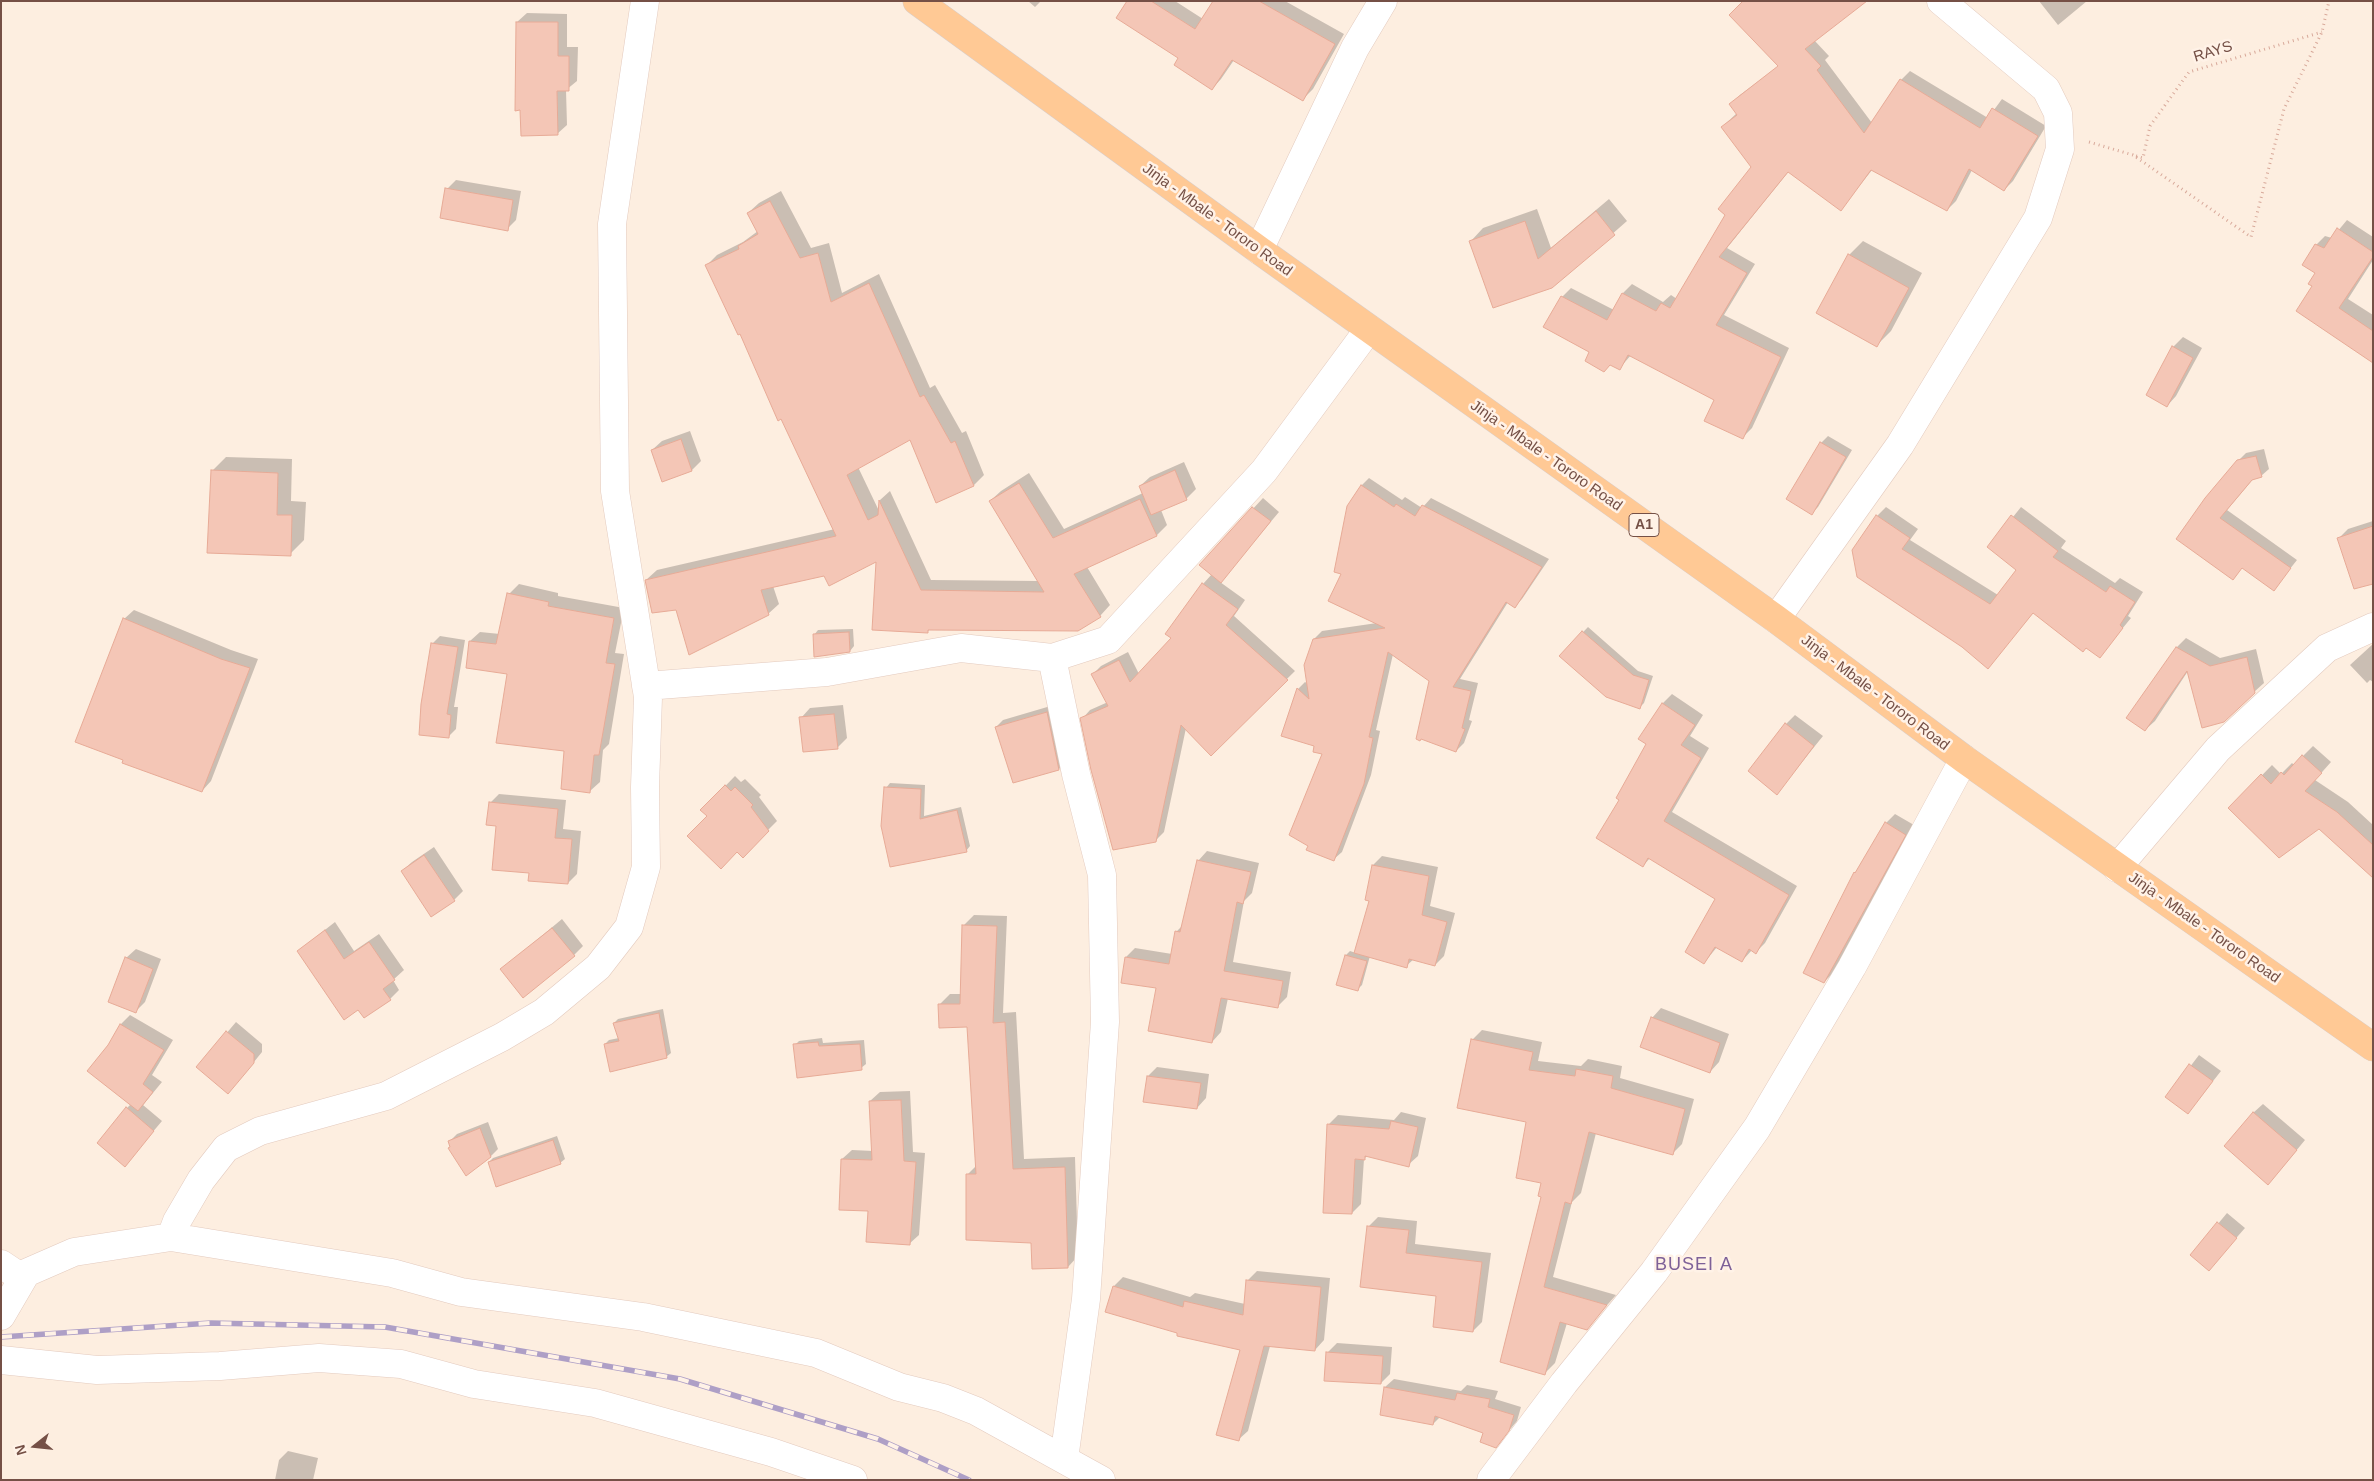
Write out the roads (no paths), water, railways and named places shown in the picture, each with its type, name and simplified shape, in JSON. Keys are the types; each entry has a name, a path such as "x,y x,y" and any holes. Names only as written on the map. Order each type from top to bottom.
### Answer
{"main road":[{"name":"Jinja - Mbale - Tororo Road","path":"917,1 1259,250 1776,619 1964,760 2373,1047"}],"street":[{"path":"171,1238 177,1221 201,1180 226,1148 260,1131 386,1096 502,1037 544,1012 598,967 629,927 646,867 646,686 615,491 612,224 646,1"},
{"path":"1259,250 1355,48 1383,1"},
{"path":"1776,619 1900,445 2038,218 2060,149 2058,113 2046,89 1941,1"},
{"path":"646,686 826,672 961,648 1052,658 1108,640 1264,471 1369,329"},
{"path":"2118,868 2218,749 2327,648 2373,627"},
{"path":"1052,658 1076,774 1102,875 1105,1012 1086,1299 1064,1459"},
{"path":"1491,1480 1564,1383 1654,1272 1757,1128 1852,967 1964,760"},
{"path":"10,1270 74,1252 171,1238 392,1273 461,1292 643,1317 816,1353 899,1388 943,1398 976,1411 1101,1480"},
{"path":"1,1316 25,1275 10,1270"},
{"path":"1,1360 97,1370 220,1366 319,1358 401,1364 474,1384 595,1403 771,1452 853,1480"}],"railway":[{"path":"1,1337 211,1323 385,1327 680,1379 878,1439 969,1480"}],"district":[{"name":"BUSEI A","path":"1694,1265"}]}
